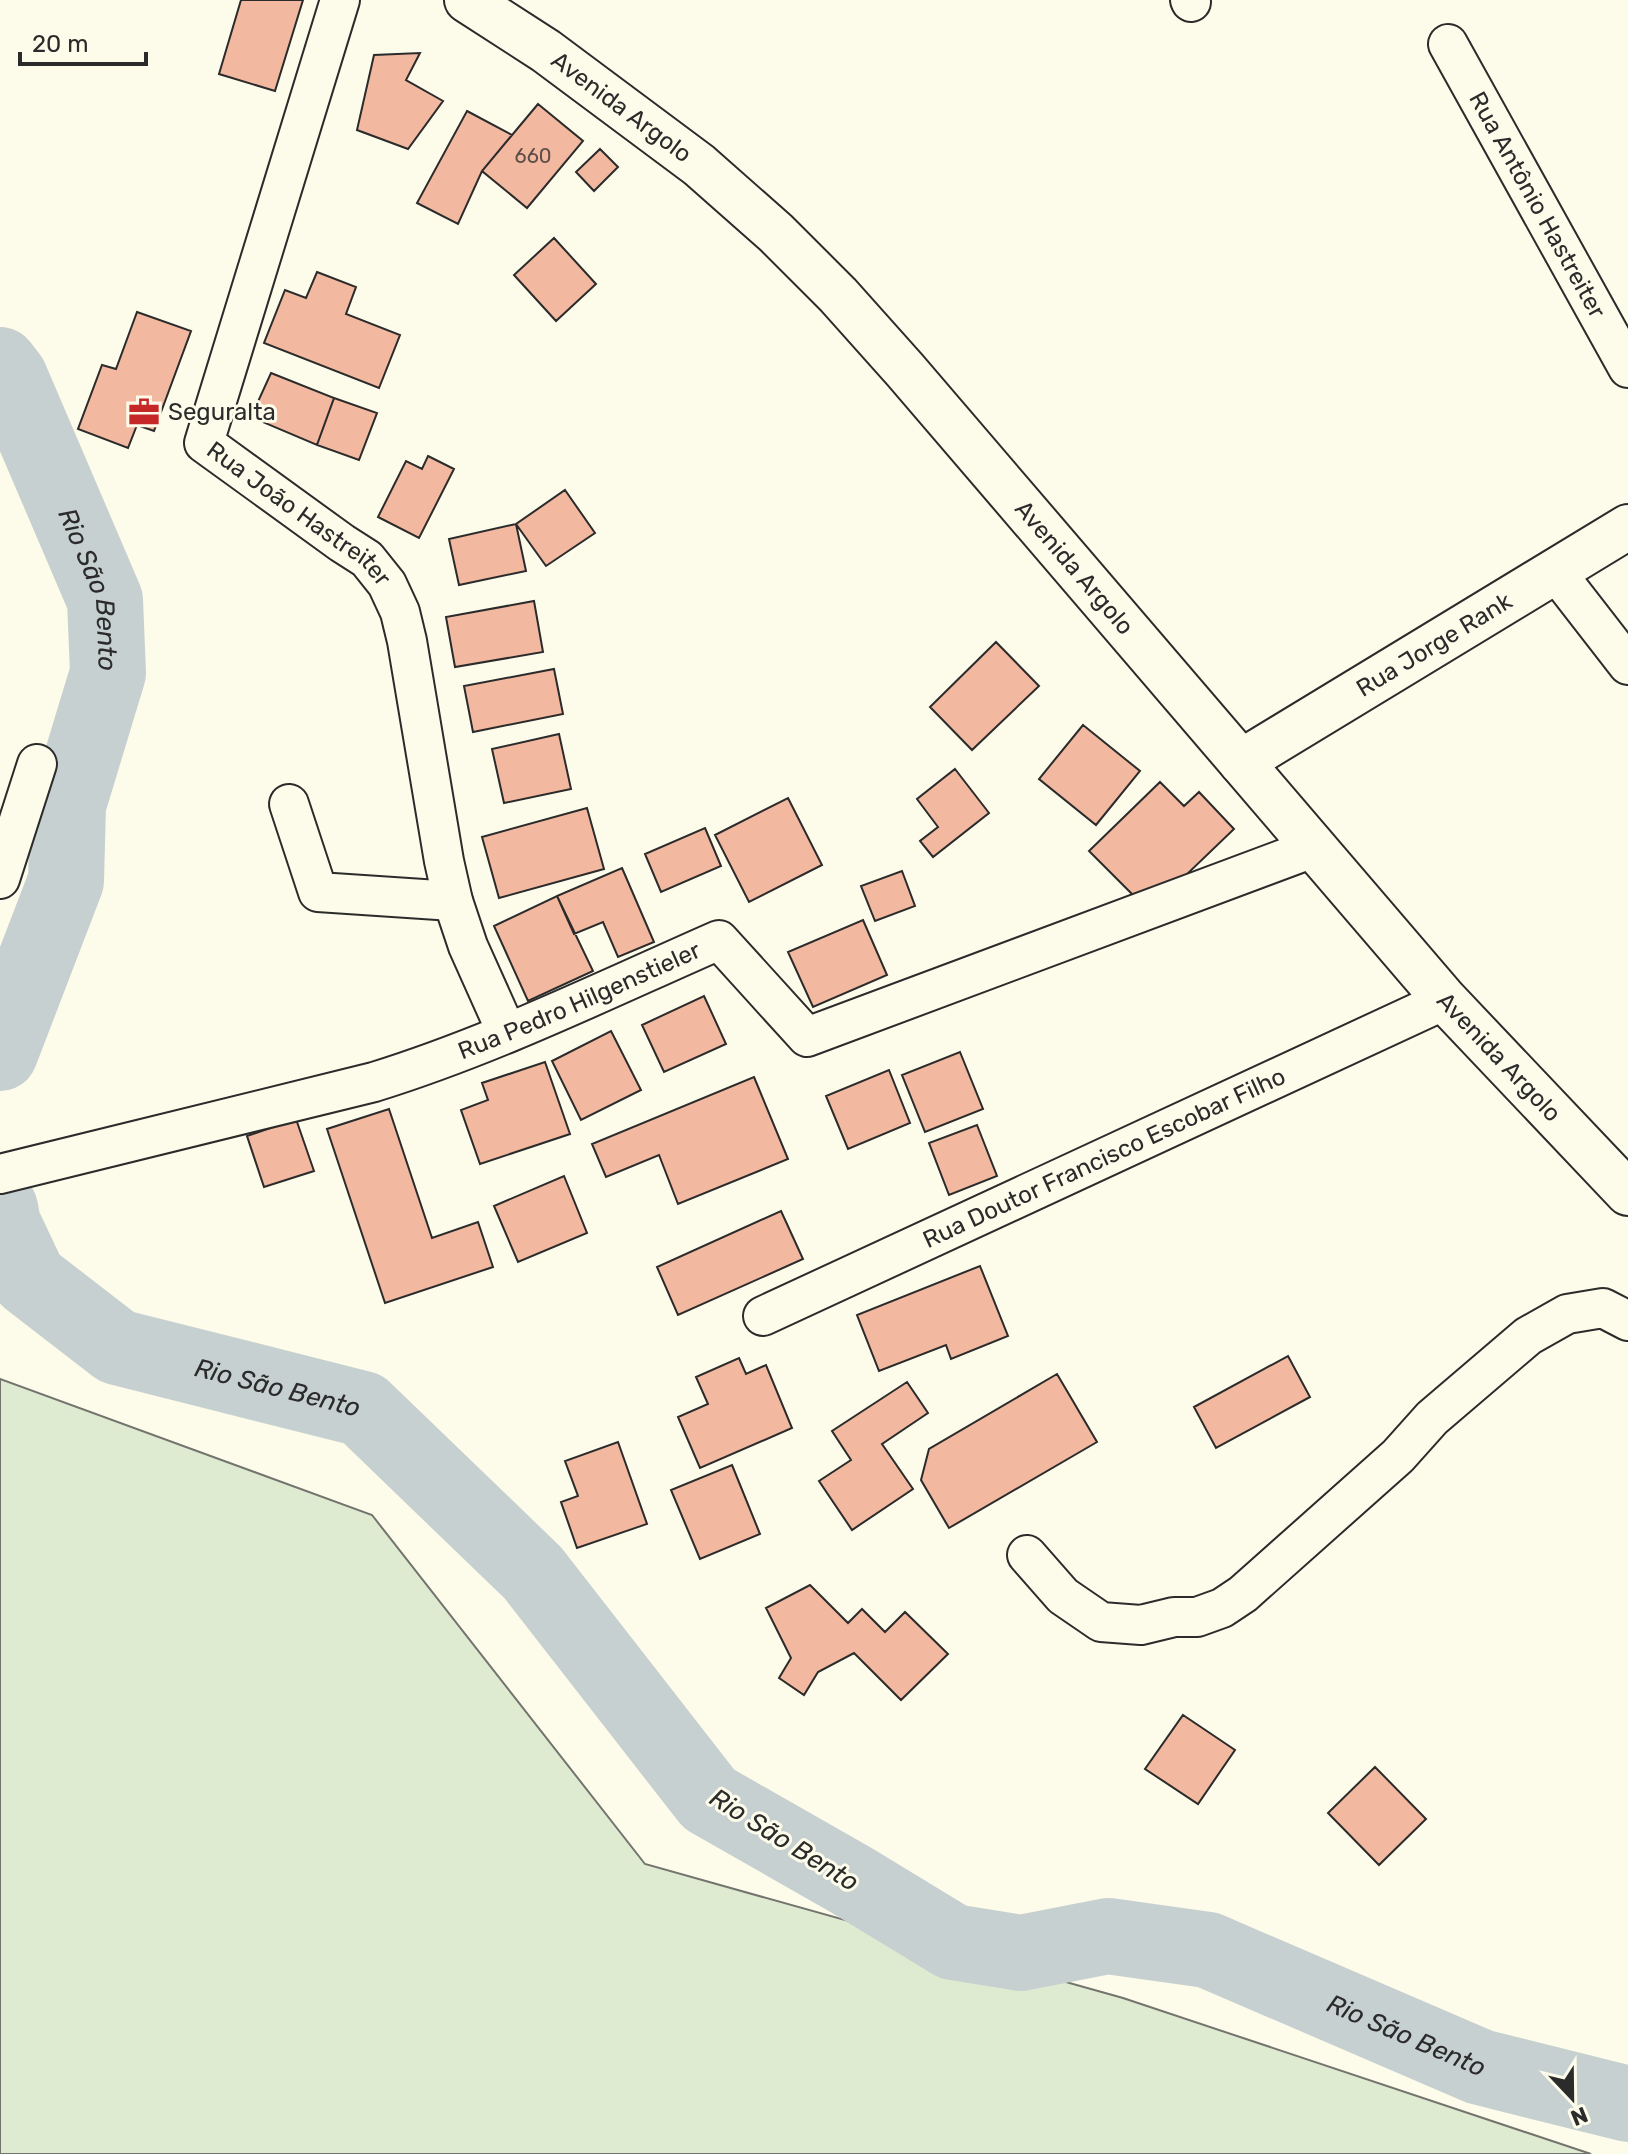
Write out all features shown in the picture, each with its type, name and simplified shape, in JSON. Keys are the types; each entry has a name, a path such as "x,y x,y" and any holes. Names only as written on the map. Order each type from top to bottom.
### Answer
{"main road":[{"name":"Avenida Argolo","path":"467,0 546,51 699,165 776,233 838,295 1445,1000 1628,1193"},
{"name":"Rua Jorge Rank","path":"1241,762 1628,527"}],"street":[{"name":"Rua João Hastreiter","path":"340,0 204,443 367,559 387,584 400,612 407,641 453,901 468,946 507,1033"},
{"name":"Rua Antônio Hastreiter","path":"1448,44 1628,368"},
{"path":"1555,571 1628,665"},
{"path":"0,879 37,764"},
{"path":"289,804 318,892 453,901"},
{"name":"Rua Pedro Hilgenstieler","path":"10,1172 413,1070 507,1033 719,940 807,1037 1313,848"},
{"name":"Rua Doutor Francisco Escobar Filho","path":"763,1316 1445,1000"},
{"path":"1027,1555 1063,1596 1101,1622 1141,1625 1174,1617 1197,1617 1222,1608 1243,1594 1398,1456 1432,1418 1528,1336 1567,1314 1603,1308 1628,1321"}],"green space":[{"path":"0,1379 372,1515 645,1864 1123,1998 1591,2154 0,2154"}],"building":[{"path":"241,0 303,0 275,91 219,74"},
{"path":"420,53 406,80 443,101 408,149 357,130 374,55"},
{"path":"538,104 583,141 527,208 482,171"},
{"path":"467,111 512,135 482,171 458,224 417,203"},
{"path":"600,149 618,167 594,191 576,172"},
{"path":"554,238 596,284 556,321 514,275"},
{"path":"317,272 356,287 346,314 400,335 379,388 264,343 285,290 306,298"},
{"path":"137,312 191,331 154,431 137,425 128,448 78,429 102,365 116,369"},
{"path":"271,373 334,398 317,445 251,417"},
{"path":"334,398 377,413 359,460 317,445"},
{"path":"428,456 454,469 419,538 378,517 406,461 422,469"},
{"path":"565,490 595,533 546,566 516,524"},
{"path":"516,524 526,571 459,585 449,539"},
{"path":"534,601 543,652 455,667 446,617"},
{"path":"996,642 1039,686 972,750 930,707"},
{"path":"554,669 563,714 473,732 464,686"},
{"path":"1083,725 1140,771 1096,825 1039,779"},
{"path":"559,734 571,789 504,803 492,749"},
{"path":"955,769 989,813 933,857 920,841 938,827 917,799"},
{"path":"1160,782 1184,806 1199,792 1234,829 1182,879 1135,897 1089,851"},
{"path":"788,798 822,865 749,902 715,835"},
{"path":"587,808 604,869 499,898 482,837"},
{"path":"705,828 721,866 661,892 645,854"},
{"path":"622,868 654,942 618,957 603,922 574,934 557,896"},
{"path":"902,871 915,906 875,921 861,886"},
{"path":"557,896 593,971 528,1001 494,926"},
{"path":"863,920 887,975 813,1007 788,952"},
{"path":"704,996 726,1044 664,1072 642,1025"},
{"path":"611,1031 641,1090 581,1120 552,1061"},
{"path":"960,1052 983,1109 925,1132 902,1075"},
{"path":"545,1062 570,1134 480,1164 461,1110 488,1100 482,1083"},
{"path":"889,1070 910,1123 848,1149 826,1096"},
{"path":"754,1077 788,1159 678,1204 659,1155 606,1177 592,1144"},
{"path":"389,1109 432,1238 478,1222 493,1267 385,1303 327,1129"},
{"path":"296,1119 314,1171 264,1187 247,1136"},
{"path":"977,1125 997,1176 949,1195 929,1143"},
{"path":"564,1176 587,1233 518,1262 494,1206"},
{"path":"781,1211 803,1259 678,1315 657,1267"},
{"path":"980,1266 1008,1336 951,1359 946,1345 879,1371 857,1315"},
{"path":"1288,1356 1310,1397 1216,1448 1194,1407"},
{"path":"739,1358 746,1374 766,1365 792,1428 700,1468 678,1417 708,1404 696,1377"},
{"path":"1057,1374 1097,1442 949,1528 921,1480 929,1449"},
{"path":"907,1382 928,1413 882,1444 913,1489 852,1530 819,1481 851,1460 832,1431"},
{"path":"618,1442 647,1524 577,1548 561,1502 578,1496 565,1461"},
{"path":"732,1465 760,1534 700,1559 671,1490"},
{"path":"810,1585 848,1623 862,1609 885,1632 905,1612 948,1654 901,1700 854,1653 818,1672 804,1695 779,1678 791,1658 766,1608"},
{"path":"1183,1715 1235,1750 1198,1804 1145,1769"},
{"path":"1375,1767 1426,1819 1379,1865 1328,1813"}],"waterway":[{"name":"Rio São Bento","path":"0,365 10,378 105,600 108,673 68,805 66,881 0,1053"},
{"name":"Rio São Bento","path":"0,1208 3,1224 29,1279 117,1347 363,1409 533,1573 709,1799 953,1942 1021,1953 1108,1936 1208,1950 1480,2067 1628,2104"}],"place":[{"name":"Seguralta","path":"144,412"}]}
